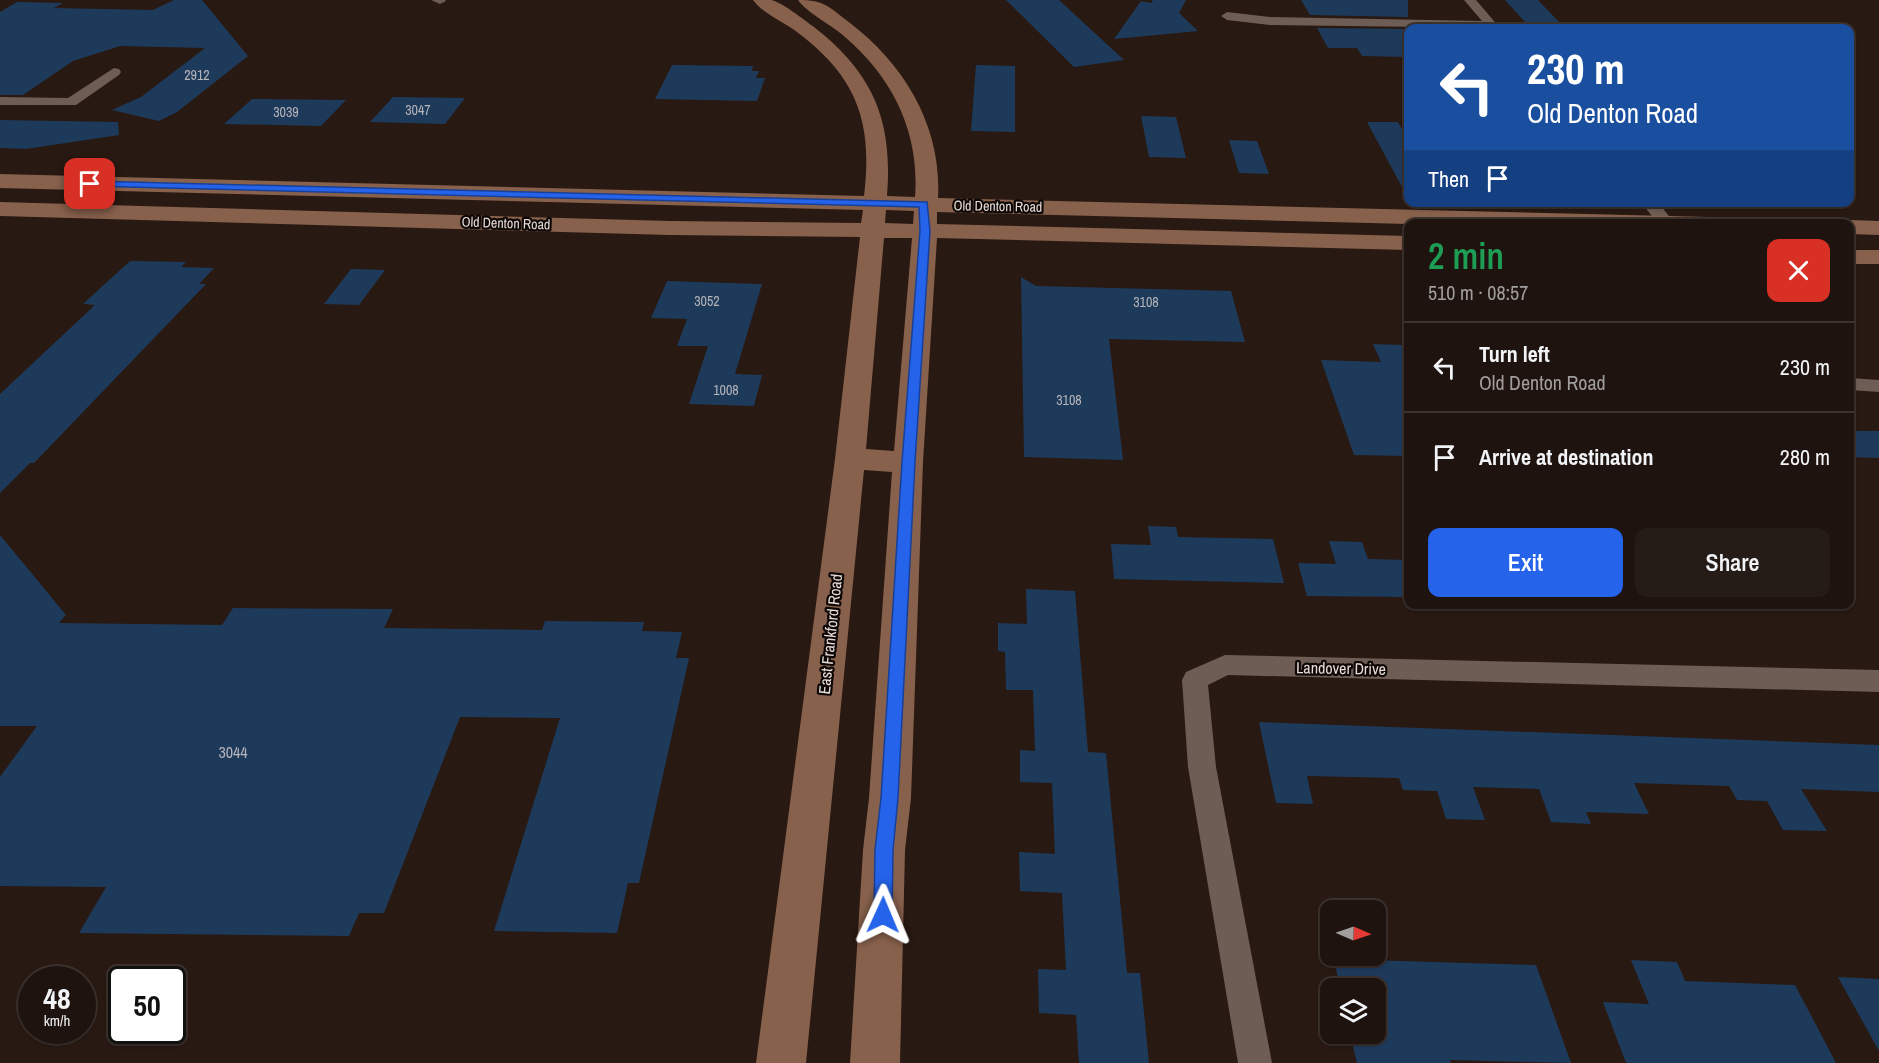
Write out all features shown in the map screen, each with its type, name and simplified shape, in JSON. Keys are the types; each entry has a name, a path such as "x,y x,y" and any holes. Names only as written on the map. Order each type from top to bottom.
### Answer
{"main road":[{"name":"East Frankford Road","path":"761,0 794,20 824,44 863,93 871,117 879,162 850,459 781,1063"},
{"path":"806,0 849,29 876,54 904,91 918,127 926,165 890,798 884,850 875,1063"},
{"name":"Old Denton Road","path":"0,182 327,189 873,217"},
{"path":"303,218 327,189"},
{"name":"Old Denton Road","path":"0,209 303,218 1367,215 1517,219"},
{"path":"1367,215 1381,242"},
{"name":"Old Denton Road","path":"924,218 1404,243"},
{"path":"1854,227 1879,228"},
{"path":"1854,257 1879,257"},
{"path":"850,459 908,462"}],"street":[{"path":"1470,0 1490,24"},
{"path":"1227,16 1270,21 1404,25"},
{"path":"0,101 71,102 114,72"},
{"path":"1653,207 1664,219"},
{"path":"1854,384 1879,386"},
{"name":"Landover Drive","path":"1255,1063 1202,767 1195,680 1225,665 1879,681"}],"building":[{"path":"174,0 202,0 248,56 177,112 159,121 112,110 141,97 205,48 120,46 73,61 23,95 0,95 0,12 17,2 63,3 54,8 153,10"},
{"path":"1006,0 1059,0 1124,60 1074,67"},
{"path":"1153,0 1186,0 1179,13 1198,31 1114,39 1141,1 1151,3"},
{"path":"1301,0 1408,0 1408,17 1310,15"},
{"path":"1505,0 1538,0 1561,24 1527,24"},
{"path":"1317,28 1404,29 1404,57 1362,56 1357,48 1328,48"},
{"path":"672,65 753,66 752,71 759,71 756,78 765,78 757,101 655,99"},
{"path":"976,65 1015,66 1015,132 971,131"},
{"path":"393,97 465,98 445,124 370,122"},
{"path":"252,99 346,100 321,126 224,124"},
{"path":"1141,116 1176,117 1186,158 1149,157"},
{"path":"0,120 118,122 119,135 26,149 0,148"},
{"path":"1367,122 1398,122 1404,133 1404,191"},
{"path":"1229,140 1257,141 1269,174 1239,173"},
{"path":"130,261 186,262 181,267 214,268 199,284 206,284 34,463 30,463 0,493 0,394 95,305 83,304"},
{"path":"351,269 385,270 359,305 324,304"},
{"path":"1021,277 1036,286 1231,291 1245,342 1109,339 1123,460 1024,457"},
{"path":"667,281 762,284 735,374 762,375 754,406 689,404 708,346 677,346 687,319 651,318"},
{"path":"1373,344 1403,345 1404,456 1354,455 1321,360 1381,362"},
{"path":"1854,431 1879,431 1879,458 1854,457"},
{"path":"1148,526 1176,527 1178,537 1273,539 1284,583 1114,579 1111,544 1151,545"},
{"path":"0,535 66,615 59,623 222,625 233,608 393,609 384,628 542,630 545,621 644,622 642,631 682,632 676,658 689,658 639,883 628,883 617,933 494,931 560,718 460,717 384,913 359,913 349,936 79,933 106,887 0,886 0,777 37,726 0,726"},
{"path":"1329,541 1362,542 1368,559 1404,560 1404,597 1307,596 1298,563 1336,564"},
{"path":"1026,589 1075,591 1088,752 1106,753 1127,973 1140,973 1149,1063 1079,1063 1076,1015 1039,1013 1038,969 1066,970 1062,893 1020,891 1019,852 1055,854 1052,783 1020,782 1020,750 1035,751 1033,690 1006,690 1005,652 998,651 998,623 1027,624"},
{"path":"1259,722 1879,745 1879,792 1801,789 1827,831 1783,830 1767,801 1737,800 1729,786 1634,783 1649,814 1586,812 1591,824 1551,822 1539,789 1473,787 1485,820 1446,819 1437,791 1403,790 1399,778 1307,776 1313,804 1276,803"},
{"path":"1631,960 1677,962 1685,981 1795,985 1836,1063 1626,1063 1603,1002 1649,1004"},
{"path":"1386,961 1536,965 1571,1063 1450,1060 1451,1063 1357,1063 1352,1044 1386,1044 1386,978 1338,978 1335,966 1386,966"},
{"path":"1838,977 1879,979 1879,1051 1853,1004"}],"route":[{"path":"90,184 924,204 925,231 908,462 890,798 884,850 883,915"}]}
